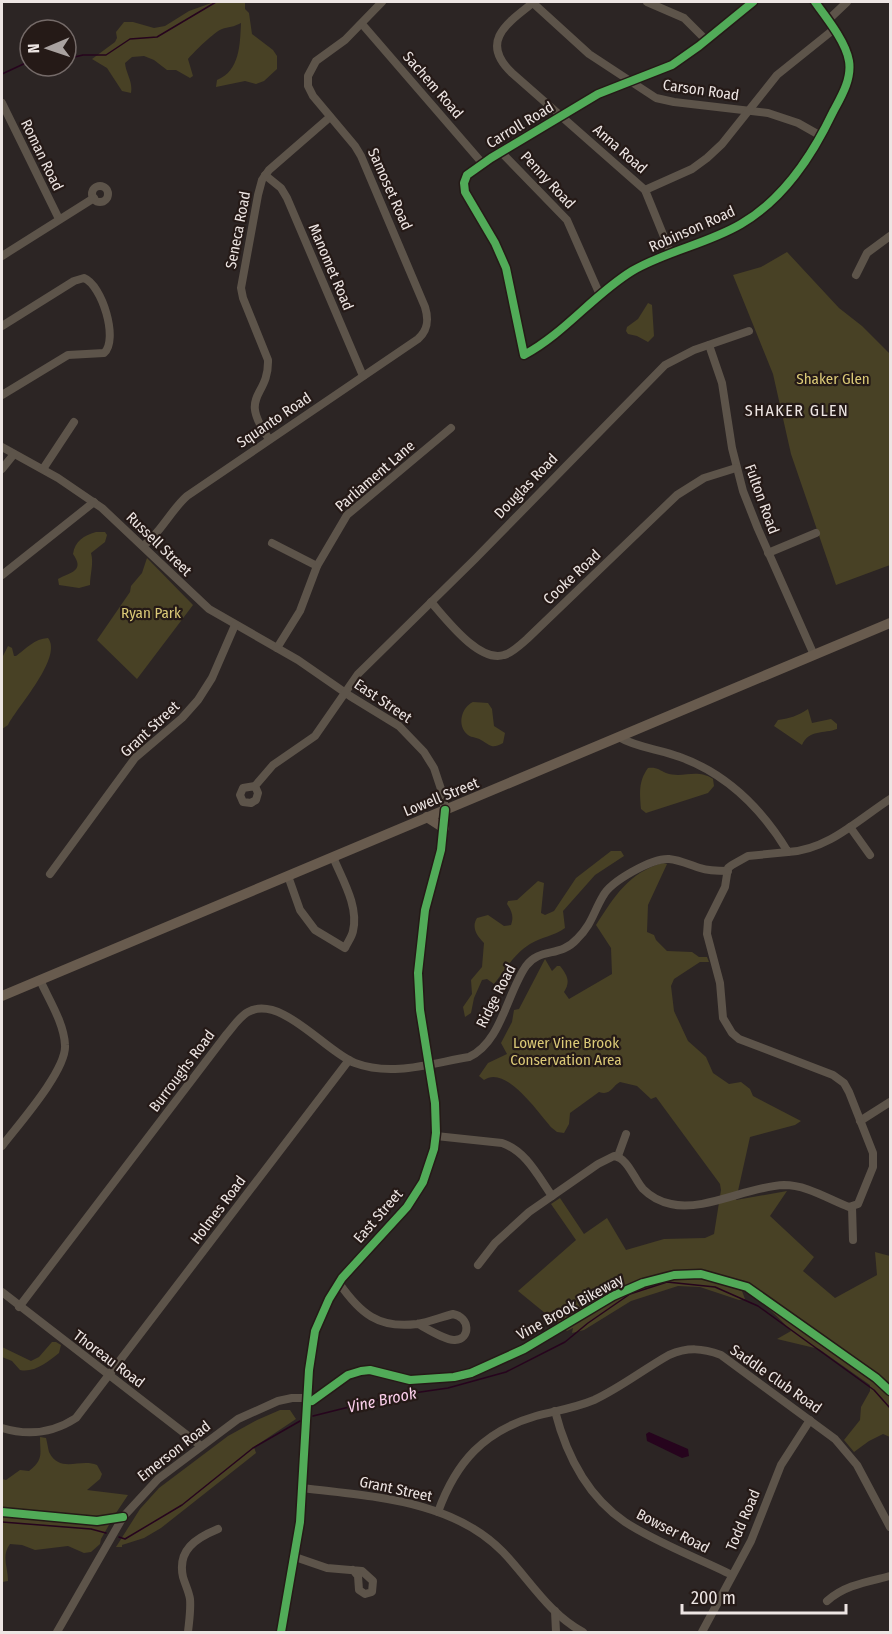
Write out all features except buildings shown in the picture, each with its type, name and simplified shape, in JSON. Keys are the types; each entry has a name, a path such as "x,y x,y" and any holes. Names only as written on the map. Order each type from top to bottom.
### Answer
{"main road":[{"name":"Lowell Street","path":"2,996 891,623"},
{"path":"427,817 444,828"}],"street":[{"name":"Samoset Road","path":"382,2 338,47 316,62 309,73 308,81 310,92 361,156 425,307 427,324"},
{"name":"Carson Road","path":"534,2 589,54 630,82 664,100 748,110 783,117 821,136"},
{"name":"Anna Road","path":"534,2 501,29 497,39 497,50 507,68 645,190 671,255"},
{"path":"647,2 684,18 706,40"},
{"name":"Carroll Road","path":"524,355 506,268 464,190 467,175 598,94 672,65 753,2"},
{"name":"Robinson Road","path":"524,355 548,341 600,295 632,272 722,234 755,214 789,183 811,154 821,136 845,87 849,72 847,54 815,2"},
{"path":"828,21 847,2"},
{"name":"Sachem Road","path":"362,24 483,164"},
{"path":"645,190 702,162 722,144 785,68 833,30"},
{"name":"Roman Road","path":"2,103 59,219"},
{"name":"Seneca Road","path":"269,439 257,420 254,409 268,369 268,360 241,288 258,193 265,175 330,117"},
{"name":"Penny Road","path":"501,152 567,220 600,295"},
{"name":"Manomet Road","path":"265,175 281,188 287,198 363,376"},
{"path":"2,256 94,198"},
{"path":"856,275 867,253 891,236"},
{"path":"2,326 74,281 87,279 96,288 104,308 109,334 109,346 106,352 64,357 2,395"},
{"name":"Squanto Road","path":"143,546 152,539 181,501 418,339 427,324"},
{"name":"Douglas Road","path":"255,786 273,765 315,736 358,674 665,365 749,331"},
{"name":"Fulton Road","path":"710,345 723,383 736,468 768,553 814,655"},
{"path":"43,469 74,422"},
{"name":"Parliament Lane","path":"278,648 300,611 317,566 347,515 451,428"},
{"name":"Russell Street","path":"2,447 43,469 94,502 200,602 235,625 298,660"},
{"path":"2,469 15,454"},
{"name":"Cooke Road","path":"431,602 459,632 484,654 505,655 527,639 677,495 704,478 736,468"},
{"path":"2,575 94,502"},
{"path":"768,553 816,533"},
{"path":"272,543 317,566"},
{"name":"Grant Street","path":"50,874 135,758 182,718 198,700 212,678 235,625"},
{"name":"East Street","path":"281,1632 295,1557 303,1488 310,1355 315,1331 339,1283 405,1210 423,1182 436,1136 435,1103 420,1010 418,972 425,910 444,828 445,810 444,798 436,775 424,752 399,726 298,660"},
{"path":"619,737 628,742 680,757 717,774 733,786 765,818 788,852"},
{"path":"852,1207 859,1202 873,1163 873,1151 849,1092 841,1079 750,1045 732,1034 726,1025 722,1010 720,983 707,927 709,916 725,887 728,871 732,865 748,856 807,850 850,827 891,799"},
{"path":"850,827 870,855"},
{"path":"288,876 300,910 315,930 345,948 353,932 354,915 348,893 333,857"},
{"name":"Ridge Road","path":"429,1064 480,1053 498,1025 526,966 538,955 568,948 592,921 603,896 612,885 653,861 668,859 713,871 728,871"},
{"path":"2,1146 34,1104 63,1060 66,1047 64,1035 40,980"},
{"name":"Burroughs Road","path":"19,1307 226,1035 249,1011 262,1008 277,1010 355,1063 386,1069 429,1064"},
{"name":"Holmes Road","path":"2,1428 27,1433 46,1431 76,1418 349,1060"},
{"path":"860,1121 891,1102"},
{"path":"618,1156 626,1134"},
{"path":"436,1136 502,1143 509,1146 525,1158 552,1196"},
{"path":"478,1265 495,1243 517,1222 611,1156 618,1156 622,1159 645,1191 655,1198 674,1205 695,1204 786,1185 798,1187 852,1207"},
{"path":"852,1207 853,1240"},
{"path":"339,1283 359,1310 375,1319 392,1324 418,1324 453,1314 465,1320 467,1329 463,1336 455,1340 418,1324"},
{"name":"Thoreau Road","path":"2,1292 201,1446"},
{"name":"Saddle Club Road","path":"438,1512 460,1466 481,1444 512,1424 595,1399 669,1355 682,1350 696,1349 720,1355 834,1438 848,1452 891,1527"},
{"name":"Emerson Road","path":"61,1631 123,1517 158,1479 238,1419 292,1398 307,1398"},
{"name":"Bowser Road","path":"555,1411 571,1459 584,1480 605,1504 624,1521 638,1529 732,1575"},
{"name":"Todd Road","path":"702,1632 760,1521 781,1465 810,1419"},
{"name":"Grant Street","path":"303,1488 400,1501 460,1520 487,1538 555,1611 583,1632"},
{"path":"188,1632 191,1607 182,1559 189,1546 199,1537 218,1529"},
{"path":"295,1557 327,1568 353,1570"},
{"path":"827,1601 847,1587 891,1576"},
{"path":"555,1611 557,1632 573,1626"}],"green space":[{"path":"214,2 245,2 252,34 273,50 277,56 277,69 264,81 256,84 245,81 216,87 217,80 225,76 234,64 239,48 241,23 218,31 188,59 193,76 190,78 176,70 167,70 144,56 132,57 125,63 131,93 122,91 107,68 92,59 115,42 116,32 124,22 154,28 165,26 189,11"},
{"name":"Shaker Glen","path":"787,252 839,308 862,326 890,354 890,565 836,585 791,454 773,374 733,275 761,267"},
{"path":"648,303 652,305 654,336 648,342 626,331 627,327 638,319"},
{"path":"96,532 105,532 107,535 105,542 91,553 90,585 79,588 59,585 58,579 77,568 78,564 73,554 78,542"},
{"name":"Ryan Park","path":"147,558 193,605 137,679 97,640 130,592 131,586 142,573"},
{"path":"48,638 51,646 45,669 8,725 2,729 2,658 8,646 12,648 16,656 35,642"},
{"path":"473,702 488,703 492,709 494,726 505,733 503,743 492,746 464,731 461,721 463,712"},
{"path":"808,709 812,723 831,719 837,724 837,729 813,734 802,745 774,726 778,720"},
{"path":"648,768 656,768 672,775 701,774 713,779 714,786 708,793 646,813 641,809 640,793 641,783"},
{"path":"611,851 621,851 624,856 595,875 563,911 565,928 524,948 494,984 487,979 482,980 474,998 471,1013 465,1017 463,1007 472,994 471,980 482,967 484,943 476,931 477,918 488,915 504,926 511,925 512,917 508,901 517,900 538,881 544,883 541,913 545,915 554,911 576,878"},
{"name":"Lower Vine Brook Conservation Area","path":"667,864 648,905 647,932 654,935 667,951 692,952 699,957 707,957 709,962 700,962 674,979 671,986 674,1011 688,1041 706,1057 713,1073 729,1084 741,1082 750,1089 753,1096 801,1121 795,1125 750,1137 736,1200 787,1191 770,1216 814,1257 803,1271 835,1298 877,1275 875,1252 890,1256 890,1437 883,1434 854,1452 844,1440 860,1420 861,1407 870,1391 870,1385 819,1349 777,1339 791,1331 763,1304 752,1296 730,1284 704,1278 742,1291 745,1299 739,1300 700,1287 678,1286 631,1301 584,1330 572,1333 573,1328 567,1331 518,1291 576,1240 551,1204 560,1198 584,1234 607,1218 626,1250 664,1239 705,1238 714,1234 720,1184 656,1097 651,1099 637,1086 620,1082 609,1092 599,1092 570,1113 569,1124 564,1133 552,1128 531,1102 512,1084 493,1077 484,1080 479,1076 488,1063 507,1054 501,1043 512,1022 514,1010 519,1009 545,959 552,971 560,966 565,972 568,981 564,992 569,999 612,974 611,948 596,925 616,895 632,879 651,867"},
{"path":"52,1342 61,1345 59,1353 46,1363 30,1370 20,1370 12,1361 2,1357 2,1347 31,1361 39,1357"},
{"path":"280,1410 290,1410 296,1419 254,1447 256,1453 161,1528 144,1538 122,1545 122,1547 116,1547 140,1509 159,1488 228,1436"},
{"path":"40,1437 46,1438 49,1452 59,1462 97,1465 102,1474 100,1479 87,1490 128,1495 100,1544 91,1552 84,1553 68,1546 35,1550 22,1545 10,1544 5,1557 8,1581 2,1582 2,1479 6,1480 20,1470 29,1471 34,1467 40,1456"}],"shaded area":[{"path":"649,1432 688,1449 689,1456 682,1458 647,1441 646,1434"}],"waterway":[{"path":"78,56 106,55 130,39 157,37 216,2"},
{"path":"2,74 18,67"},
{"name":"Vine Brook","path":"313,1416 393,1396 448,1388 506,1372 565,1342 630,1294 667,1282 715,1287 758,1306 874,1390 890,1408"},
{"name":"Vine Brook","path":"119,1537 125,1539 182,1505 253,1448 300,1421"},
{"name":"Vine Brook","path":"2,1522 91,1529 106,1533"}],"cycle path":[{"path":"753,2 672,65 598,94 491,158 467,175 464,183 465,192 495,243 506,268 524,355 553,336 604,291 632,271 741,224 771,202 795,175 825,128 842,94 850,68 844,46 815,2"},
{"path":"281,1632 300,1522 309,1370 315,1331 329,1299 342,1278 407,1207 423,1182 434,1149 435,1103 420,1010 418,973 425,910 441,850 445,810"},
{"name":"Vine Brook Bikeway","path":"312,1401 348,1375 361,1371 370,1370 410,1380 454,1377 471,1373 524,1349 613,1296 643,1283 674,1275 701,1274 747,1287 876,1378 890,1391"},
{"path":"2,1512 97,1521 123,1517"}],"district":[{"name":"SHAKER GLEN","path":"797,410"}]}
